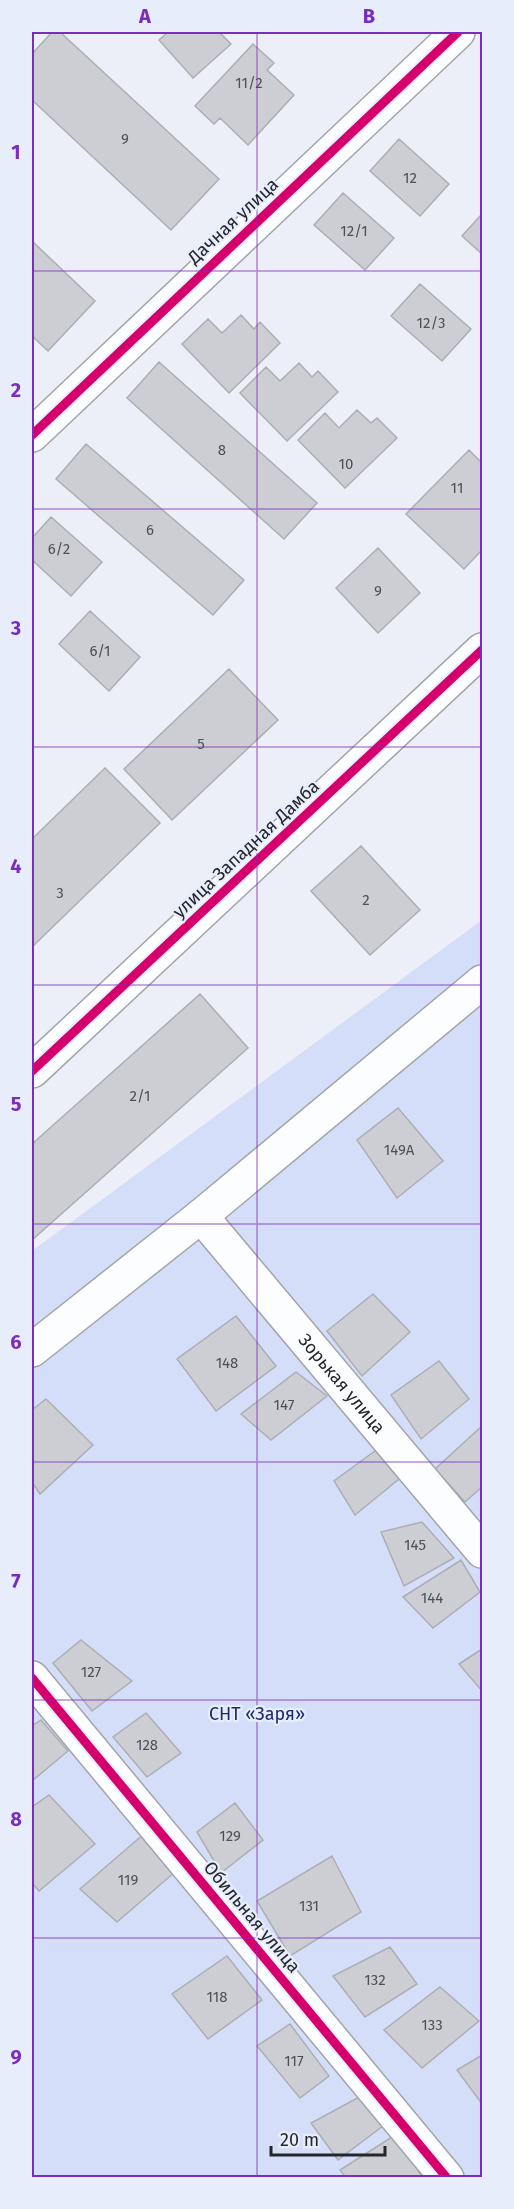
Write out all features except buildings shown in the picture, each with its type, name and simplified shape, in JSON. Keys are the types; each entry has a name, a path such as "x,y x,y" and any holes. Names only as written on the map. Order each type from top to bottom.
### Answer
{"street":[{"name":"Дачная улица","path":"32,435 458,32"},
{"name":"улица Западная Дамба","path":"32,1071 483,650"},
{"path":"32,1350 201,1216 483,982"},
{"name":"Зорькая улица","path":"201,1216 483,1551"},
{"name":"Обильная улица","path":"32,1678 447,2178"}],"green space":[{"name":"СНТ «Заря»","path":"482,920 482,2177 32,2177 32,1251"}],"cycle path":[{"path":"32,435 458,32"},
{"path":"32,1071 482,650"},
{"path":"32,1678 447,2178"}]}
